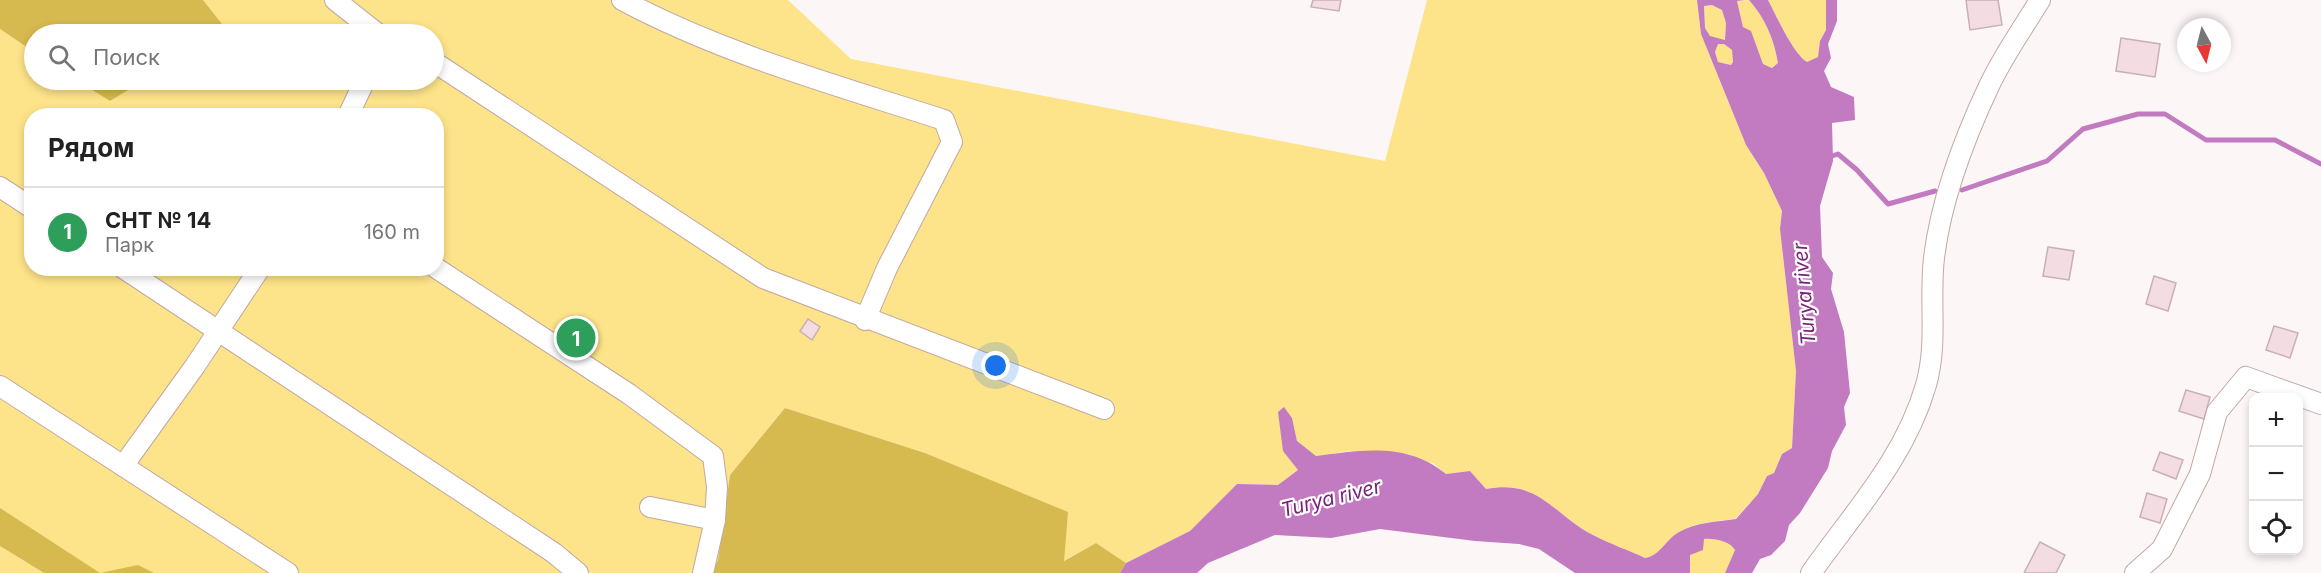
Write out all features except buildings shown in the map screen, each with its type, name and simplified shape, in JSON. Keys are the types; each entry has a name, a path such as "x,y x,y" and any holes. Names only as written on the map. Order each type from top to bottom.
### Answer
{"street":[{"path":"335,0 365,24"},
{"path":"622,0 652,16 723,45 944,120 952,142 887,268 865,320"},
{"path":"1811,573 1878,486 1907,435 1927,384 1934,332 1934,260 1953,177 1989,86 2040,0"},
{"path":"444,69 763,278 865,320 1104,409"},
{"path":"352,108 360,90"},
{"path":"0,187 24,203"},
{"path":"444,273 629,394 713,456 717,487 715,520 703,573"},
{"path":"135,276 554,553 578,573"},
{"path":"123,466 255,276"},
{"path":"2135,573 2162,549 2200,474 2217,412 2246,377 2321,404"},
{"path":"0,386 288,573"},
{"path":"650,507 715,520"}],"shaded area":[{"path":"0,0 203,0 222,24 24,24 24,45 0,29"},
{"path":"203,0 788,0 851,59 1385,161 1427,0 1697,0 1701,34 1746,145 1764,173 1782,211 1780,230 1796,371 1792,448 1782,454 1774,473 1767,476 1758,494 1735,519 1706,522 1686,529 1674,535 1655,554 1645,558 1579,527 1532,493 1504,487 1486,489 1470,471 1446,474 1433,463 1350,451 1316,456 1297,441 1292,418 1298,470 1278,485 1237,484 1190,531 1126,563 1096,543 1063,561 1067,512 925,453 785,408 730,475 718,560 711,573 81,573 0,520 0,29 24,45 24,90 92,90 110,101 128,90 444,90 444,24 222,24"},
{"path":"1749,0 1760,14 1771,37 1778,63 1772,68 1763,64 1751,32 1743,27 1737,1"},
{"path":"1768,0 1826,0 1826,30 1820,41 1818,57 1807,62 1802,58 1785,34"},
{"path":"1712,5 1722,10 1726,23 1725,40 1710,36 1705,28 1704,6"},
{"path":"1718,44 1724,44 1732,50 1731,65 1718,62 1715,52"},
{"path":"92,90 128,90 110,101"},
{"path":"785,408 925,453 1068,512 1064,561 1096,543 1126,563 1120,573 711,573 718,560 730,475"},
{"path":"0,508 100,573 44,573 0,546"},
{"path":"1715,538 1732,545 1735,550 1725,573 1690,573 1690,555 1702,546 1704,539"},
{"path":"0,546 44,573 0,573"},
{"path":"138,565 154,573 100,573"}],"water":[{"name":"Turya river","path":"1697,0 1745,0 1737,1 1743,27 1751,31 1763,64 1772,68 1778,63 1771,37 1760,14 1749,0 1768,0 1796,51 1807,62 1818,57 1820,41 1826,30 1826,0 1837,0 1837,21 1828,44 1831,58 1824,71 1831,87 1854,97 1855,120 1832,123 1833,161 1820,206 1822,257 1833,273 1831,289 1844,332 1850,393 1844,407 1846,425 1832,451 1828,468 1800,513 1789,525 1785,541 1771,555 1760,559 1752,573 1725,573 1735,550 1726,542 1712,539 1704,539 1703,550 1690,555 1690,573 1575,573 1539,549 1519,544 1380,529 1331,538 1275,535 1208,563 1197,573 1120,573 1126,563 1190,531 1237,484 1278,485 1298,470 1283,451 1278,412 1284,407 1292,418 1297,441 1316,456 1384,451 1416,457 1446,474 1470,471 1486,489 1504,487 1520,489 1533,494 1593,535 1645,558 1659,551 1674,535 1693,526 1736,519 1758,494 1767,476 1774,473 1782,454 1792,448 1796,371 1780,229 1782,211 1764,173 1746,145 1701,34","holes":["1712,5 1722,10 1726,23 1725,40 1710,36 1705,28 1704,6","1718,44 1724,44 1732,50 1731,65 1718,62 1715,52"]}],"waterway":[{"path":"1962,190 2047,161 2083,129 2138,114 2165,114 2206,140 2275,140 2321,164"},
{"path":"1826,158 1838,154 1857,170 1888,204 1935,191"}],"place":[{"name":"СНТ № 14","path":"576,338"}]}
